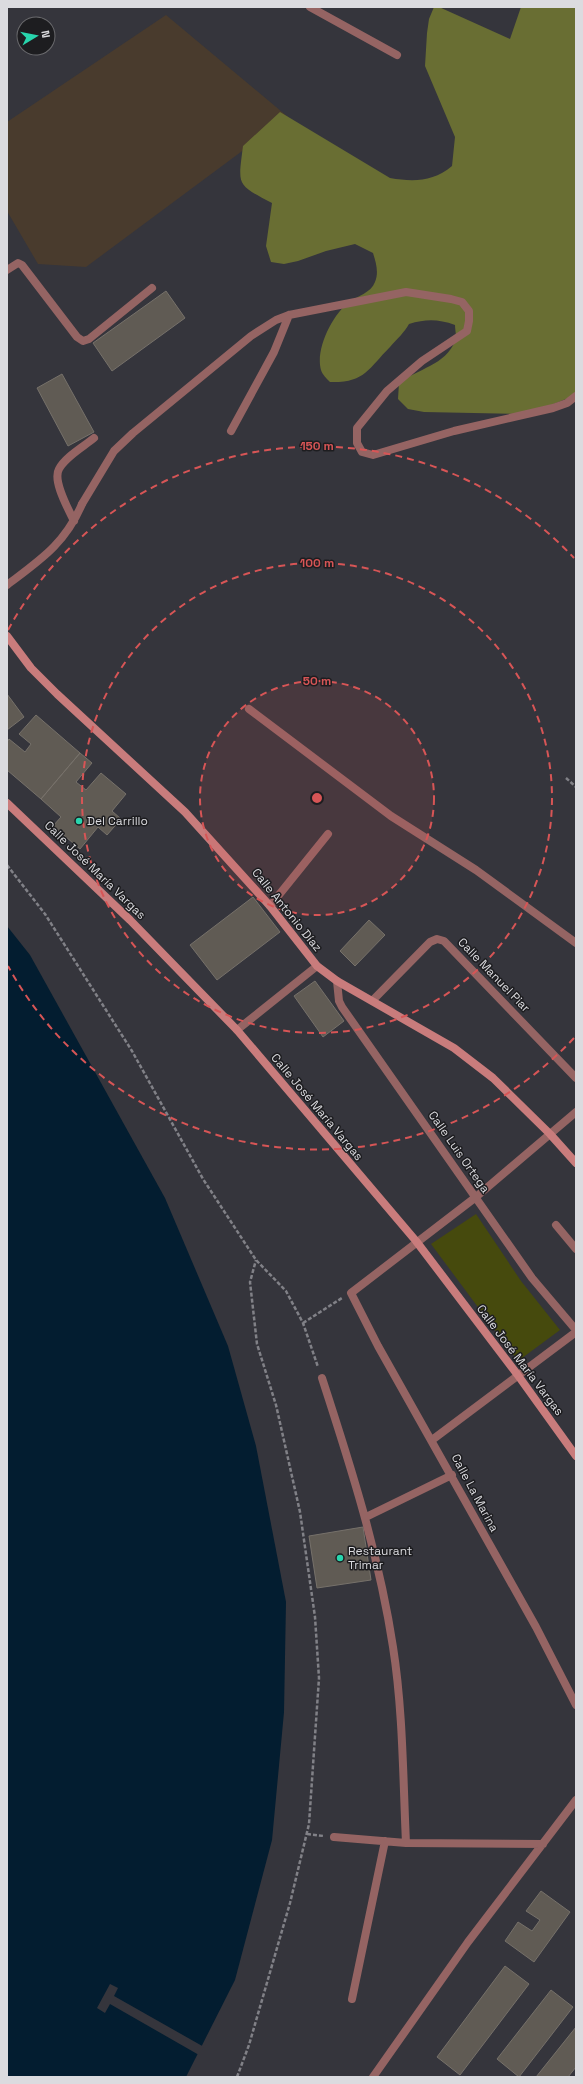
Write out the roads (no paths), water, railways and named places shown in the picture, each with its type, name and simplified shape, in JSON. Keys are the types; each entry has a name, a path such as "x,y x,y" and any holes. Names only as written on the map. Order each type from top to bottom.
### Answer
{"street":[{"path":"310,7 397,55"},
{"path":"7,270 18,263 22,265 77,337 83,341 89,339 152,288"},
{"path":"7,585 47,554 67,534 82,504 114,451 132,433 250,336 276,320 289,315 406,292 451,298 462,302 469,311 470,321 467,331 422,361 387,391 357,428 357,443 362,452 373,455 454,431 553,408 567,403 576,396"},
{"path":"231,431 274,352 289,315"},
{"path":"74,522 64,500 57,473 65,461 94,438"},
{"name":"Calle Antonio Díaz","path":"7,636 31,668 57,694 185,812 270,906 317,966 338,981 454,1048 493,1078 550,1134 576,1163"},
{"path":"250,709 391,816 476,870 576,943"},
{"name":"Calle José María Vargas","path":"7,803 130,920 237,1030 416,1241 517,1374 576,1456"},
{"path":"270,906 328,834"},
{"name":"Calle Manuel Piar","path":"373,1000 430,942 437,939 444,941 576,1078"},
{"path":"237,1030 317,966"},
{"name":"Calle Luis Ortega","path":"338,981 339,1001 342,1007 532,1278 576,1331"},
{"path":"416,1241 476,1197 576,1112"},
{"path":"556,1225 576,1249"},
{"name":"Calle La Marina","path":"416,1241 351,1293 378,1346 452,1475 536,1627 576,1705"},
{"path":"432,1440 517,1374 576,1331"},
{"path":"322,1378 366,1517 382,1581 394,1648 406,1843"},
{"path":"366,1517 452,1475"},
{"path":"373,2077 468,1942 576,1800"},
{"path":"334,1837 406,1843 543,1844"},
{"path":"352,1999 385,1841"}],"water":[{"path":"7,926 30,955 165,1198 228,1346 256,1446 286,1602 284,1712 272,1840 235,1980 186,2077 7,2077"}],"place":[{"name":"Del Carrillo","path":"79,821"},
{"name":"Restaurant Trimar","path":"340,1558"}]}
